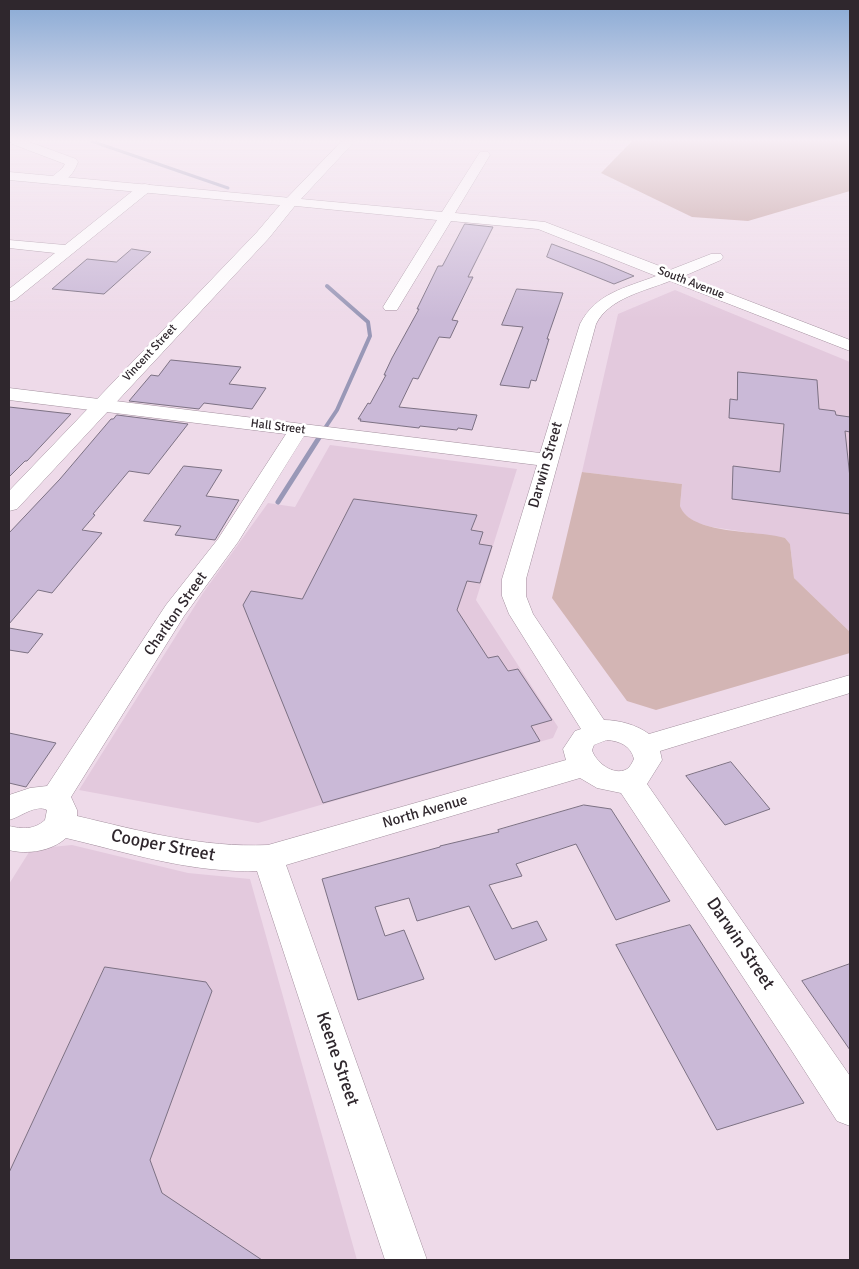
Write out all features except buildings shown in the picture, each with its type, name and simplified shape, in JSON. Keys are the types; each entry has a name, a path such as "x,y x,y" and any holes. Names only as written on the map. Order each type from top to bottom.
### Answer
{"main road":[{"path":"272,200 291,202"},
{"name":"Vincent Street","path":"9,504 263,235 291,202"}],"street":[{"path":"9,297 130,200"},
{"path":"391,307 456,200"},
{"name":"South Avenue","path":"291,202 531,224 566,234 850,346"},
{"path":"9,244 68,250"},
{"name":"Darwin Street","path":"597,732 521,614 514,596 514,579 547,460 588,324 594,312 607,301 673,276 716,257"},
{"name":"Hall Street","path":"9,394 547,460"},
{"name":"Charlton Street","path":"11,844 40,839 175,610 315,431"},
{"path":"644,746 850,684"},
{"path":"605,730 624,732 632,736 644,746 648,760 647,766 642,772 628,780 620,781 603,779 588,771 583,766 578,754 579,748 585,738 597,732 605,730"},
{"name":"North Avenue","path":"268,858 583,766"},
{"name":"Darwin Street","path":"628,780 798,1028 850,1108"},
{"name":"Cooper Street","path":"9,809 22,800 47,797 56,812 188,854 227,859 268,858"},
{"name":"Keene Street","path":"268,858 406,1260"}],"shaded area":[{"path":"657,200 819,200 748,221 692,217"},
{"path":"675,290 850,362 850,632 794,578 790,544 785,538 696,523 681,511 682,484 582,472 618,314"},
{"path":"330,445 517,469 476,600 558,727 553,738 258,823 79,790 203,593 268,503 295,507"},
{"path":"582,472 682,484 680,506 686,515 697,522 726,530 785,538 790,544 794,578 850,632 850,653 656,710 627,701 552,598"},
{"path":"72,845 188,873 250,879 357,1260 9,1260 9,884 31,849"}],"waterway":[{"path":"321,434 337,410 370,336 368,322 327,286"},
{"path":"278,502 322,433"}]}
